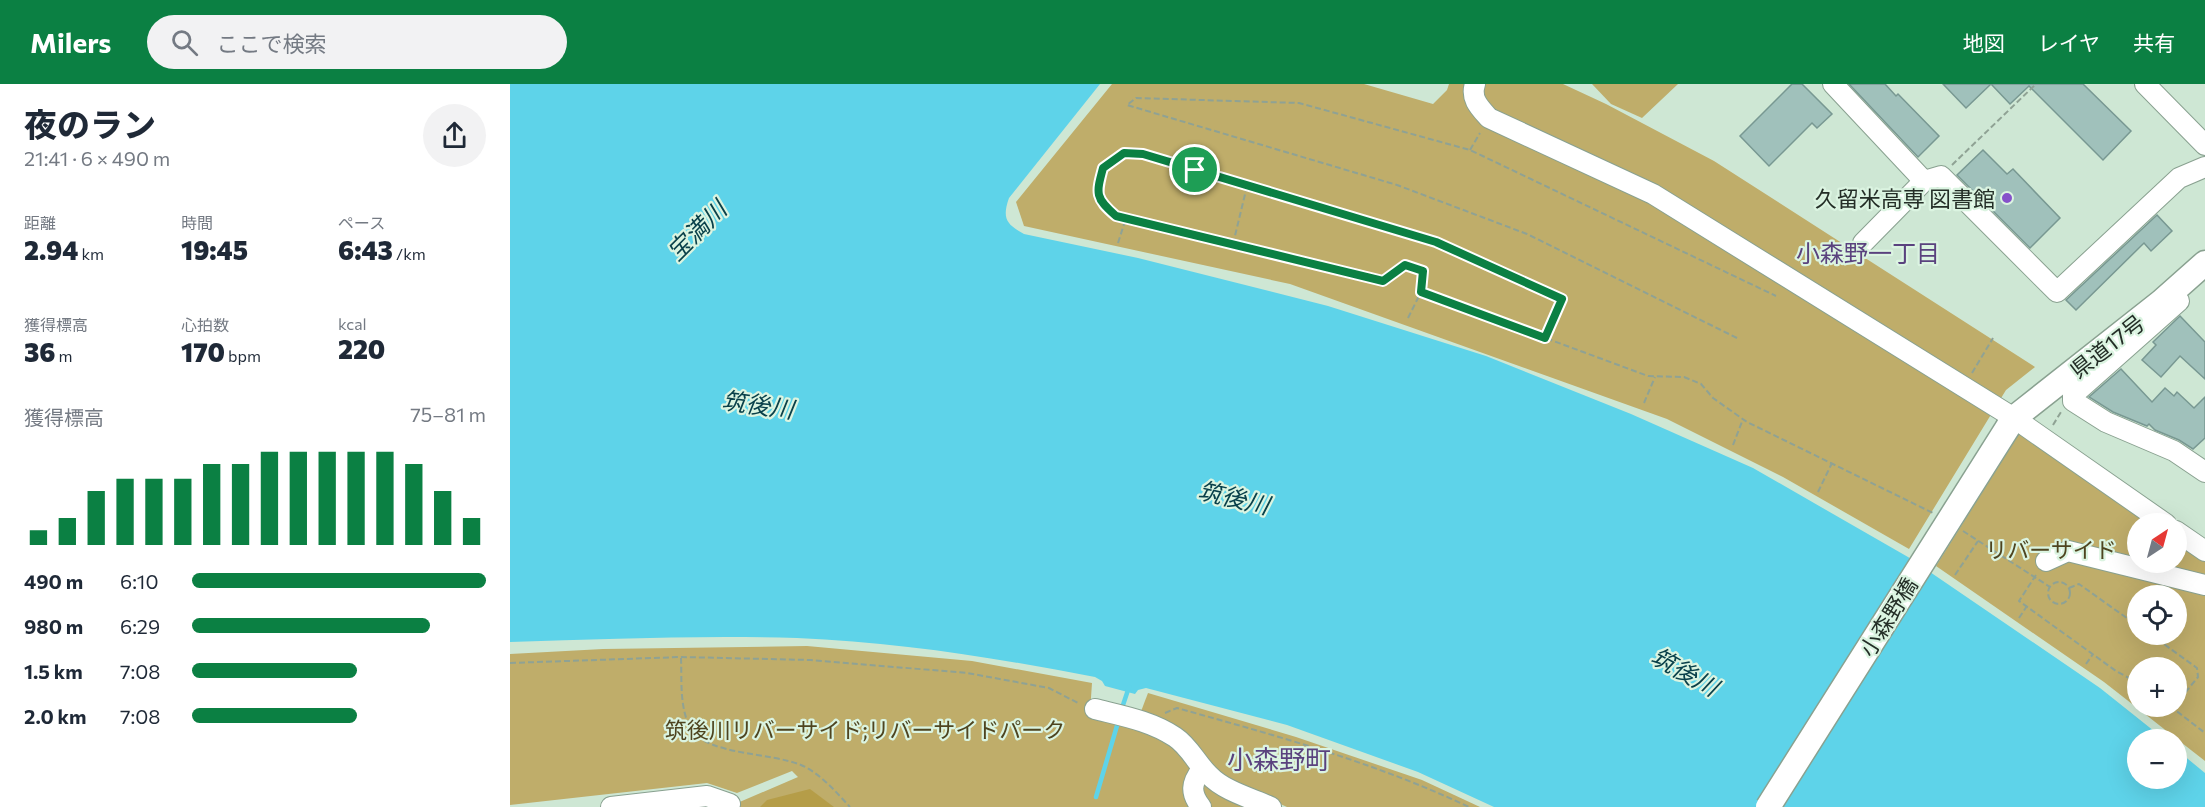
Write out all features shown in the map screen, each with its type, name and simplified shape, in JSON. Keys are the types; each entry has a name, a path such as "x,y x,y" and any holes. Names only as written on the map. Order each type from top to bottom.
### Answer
{"main road":[{"name":"県道17号","path":"2011,423 2161,302 2205,263"},
{"name":"小森野橋","path":"1768,807 2011,423"}],"street":[{"path":"1475,84 1473,89 1475,103 1489,118 1653,194 1962,388 2011,423 2149,513"},
{"path":"1833,84 1932,179 2056,292 2179,178 2205,167"},
{"path":"2145,84 2205,145"},
{"path":"1863,243 1932,179"},
{"path":"2205,278 2073,395 2073,401 2106,422 2174,451 2205,472"},
{"path":"2187,538 2205,550"},
{"path":"2041,569 2068,551 2205,585"},
{"path":"1095,709 1132,718 1175,737 1188,748 1202,769 1220,784 1271,807"},
{"path":"1201,807 1193,797 1192,785 1202,769"},
{"path":"611,807 707,796 730,804"}],"path":[{"path":"1932,179 2036,84"},
{"path":"1737,338 1527,234 1397,185 1127,105 1136,98 1299,103 1470,150 1776,296"},
{"path":"1470,150 1489,118"},
{"path":"1408,318 1421,292 1423,271 1405,265 1383,281 1116,216 1101,203 1098,187 1103,168 1124,153 1143,154 1436,242 1562,299 1545,338"},
{"path":"1233,244 1247,186"},
{"path":"1118,243 1126,218"},
{"path":"1421,292 1648,376 1684,377 1701,384 1713,398 1743,419 1938,516"},
{"path":"1962,388 1993,338"},
{"path":"1644,403 1655,377"},
{"path":"1733,445 1743,419"},
{"path":"1818,492 1832,463"},
{"path":"1958,528 1978,541 2041,569 2050,587 2048,597 2053,603 2060,605 2069,599 2069,588"},
{"path":"1955,575 1978,541"},
{"path":"2041,569 2019,601 2127,676"},
{"path":"2050,587 2060,582 2069,588"},
{"path":"2069,588 2079,584 2127,618"},
{"path":"2019,618 2027,606"},
{"path":"2165,645 2182,657"},
{"path":"2086,664 2093,654"},
{"path":"510,663 681,657 811,660 968,673 1049,688 1075,702 1095,709"},
{"path":"681,657 683,707 692,731 709,744 771,756 802,765 832,788 850,807"},
{"path":"2187,661 2197,668 2198,677 2187,691"},
{"path":"1152,725 1156,717 1177,708 1312,746 1419,783 1469,807"},
{"path":"2186,717 2205,733"}],"green space":[{"name":"リバーサイド","path":"1112,84 1364,84 1433,104 1447,90 1449,84 1563,84 1714,161 2035,367 2006,390 1909,549 1783,477 1667,419 1290,284 1024,226 1016,202"},
{"path":"1592,84 1678,84 1642,118 1611,104"},
{"name":"リバーサイド","path":"2020,432 2140,513 2127,513 2127,573 2187,573 2187,545 2205,557 2205,761 2187,747 2187,729 2164,729 2149,717 2187,717 2187,657 2127,657 2127,700 1936,566"},
{"name":"筑後川リバーサイド;リバーサイドパーク","path":"807,646 972,661 1092,683 1090,712 1148,730 1175,745 1184,755 1189,767 1186,800 1194,807 728,807 798,777 792,771 737,793 707,783 510,805 510,654 603,649"},
{"path":"1148,693 1296,737 1422,780 1480,807 1287,807 1219,776 1140,714"},
{"path":"1204,776 1258,807 1208,807 1199,789"}],"shaded area":[{"path":"810,789 834,807 760,807 767,800"}],"water":[{"path":"510,84 1100,84 1009,198 1006,211 1007,220 1024,234 1138,258 1328,306 1486,356 1631,414 1753,468 1908,557 2100,688 2127,710 2127,717 2136,717 2151,729 2127,729 2127,789 2187,789 2187,758 2205,773 2205,807 1494,807 1418,772 1287,725 1146,688 1138,690 1135,694 1105,686 1095,677 1021,663 910,647 797,638 689,637 510,642"}],"building":[{"path":"1792,84 1802,84 1832,114 1817,128 1812,123 1769,166 1740,136"},
{"path":"1849,84 1885,84 1896,96 1898,94 1939,136 1918,157"},
{"path":"1943,84 1991,84 1966,108"},
{"path":"1991,84 2083,84 2131,131 2103,160 2029,86 2010,104"},
{"name":"久留米高専 図書館","path":"1983,150 2007,174 2013,169 2060,218 2030,248 1957,175"},
{"path":"2157,215 2172,231 2151,251 2144,243 2076,310 2066,300"},
{"path":"2180,316 2205,342 2205,379 2180,356 2161,377 2142,360 2156,345 2153,342"},
{"path":"2121,369 2152,402 2165,388 2174,396 2177,392 2194,408 2205,397 2205,438 2193,449 2155,430 2149,424 2147,426 2113,412 2089,397"}],"waterway":[{"path":"1121,711 1129,687"},
{"path":"1096,797 1119,719"}],"place":[{"name":"久留米高専 図書館","path":"2007,198"}],"district":[{"name":"小森野一丁目","path":"1868,252"},
{"name":"小森野町","path":"1279,758"}],"route":[{"path":"1124,153 1143,154 1195,170 1436,242 1562,299 1545,338 1421,292 1423,271 1405,265 1383,281 1116,216 1101,203 1098,187 1103,168 1124,153"}],"water label":[{"name":"宝満川","path":"696,230"},
{"name":"筑後川","path":"758,404"},
{"name":"筑後川","path":"1234,497"},
{"name":"筑後川","path":"1685,671"}]}
